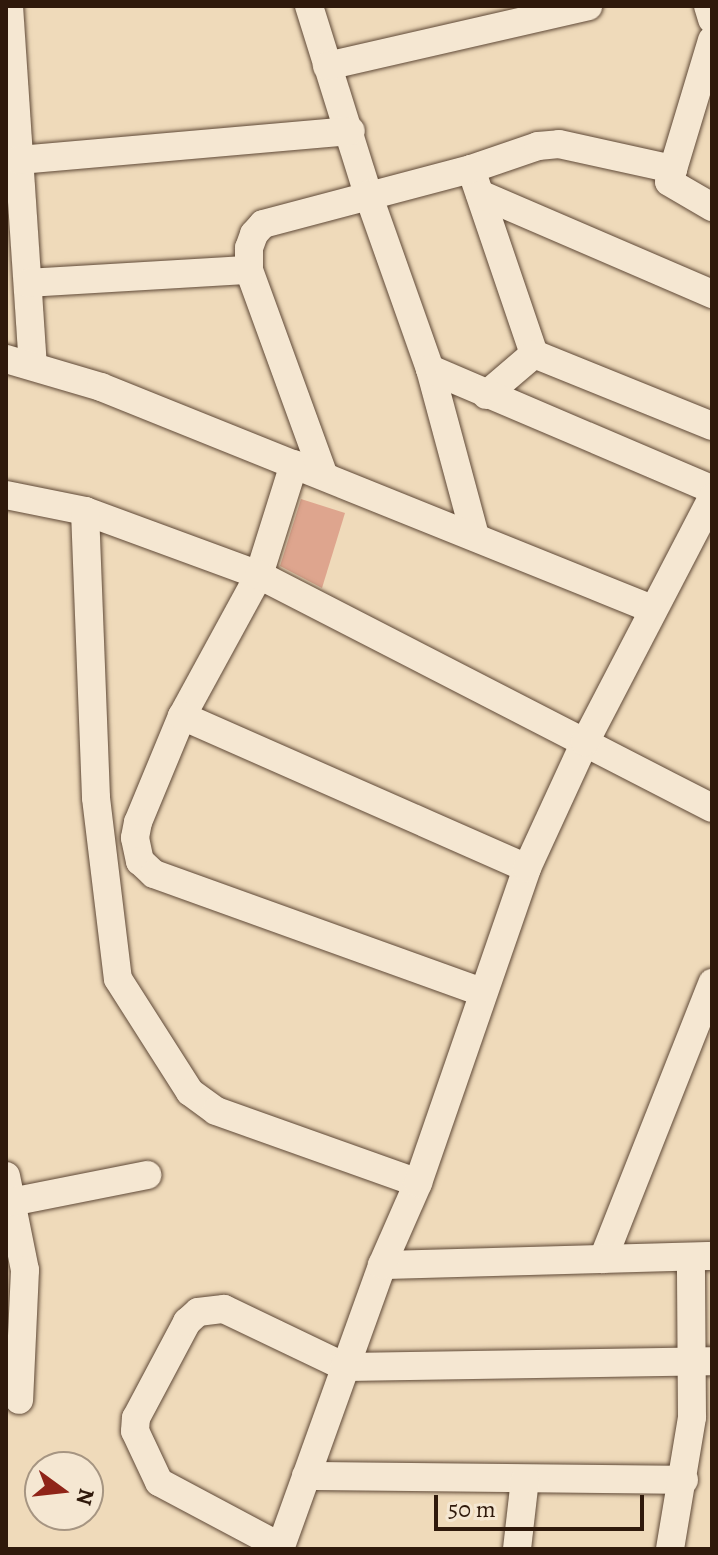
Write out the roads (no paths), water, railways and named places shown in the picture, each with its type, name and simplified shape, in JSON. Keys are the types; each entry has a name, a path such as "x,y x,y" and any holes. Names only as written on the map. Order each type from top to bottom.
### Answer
{"street":[{"path":"9,6 28,283 19,362 101,387 652,609"},
{"path":"309,6 351,131 368,194 430,369 475,536"},
{"path":"327,66 588,6"},
{"path":"708,6 712,19"},
{"path":"712,40 669,182 712,207"},
{"path":"19,160 351,131"},
{"path":"324,476 249,270 249,248 254,234 263,224 368,194 476,181 538,146 559,144 673,169"},
{"path":"476,181 712,294"},
{"path":"476,181 534,354 712,426"},
{"path":"28,283 249,270"},
{"path":"486,395 534,354"},
{"path":"430,369 712,489"},
{"path":"294,464 259,575 182,716 138,822 135,838 140,861 154,874 482,992"},
{"path":"6,495 85,511 259,575 712,808"},
{"path":"703,1361 345,1367 224,1309 210,1308 187,1322 136,1418 135,1431 159,1482 281,1548 306,1476 345,1367 382,1265 418,1183 527,868 585,742 712,498"},
{"path":"85,511 96,798 118,979 190,1092 216,1111 418,1183"},
{"path":"182,716 527,868"},
{"path":"603,1259 709,999"},
{"path":"19,1400 25,1270 8,1189 147,1175"},
{"path":"382,1265 701,1256 703,1361 670,1549"},
{"path":"306,1476 684,1480"},
{"path":"517,1549 525,1479"}]}
